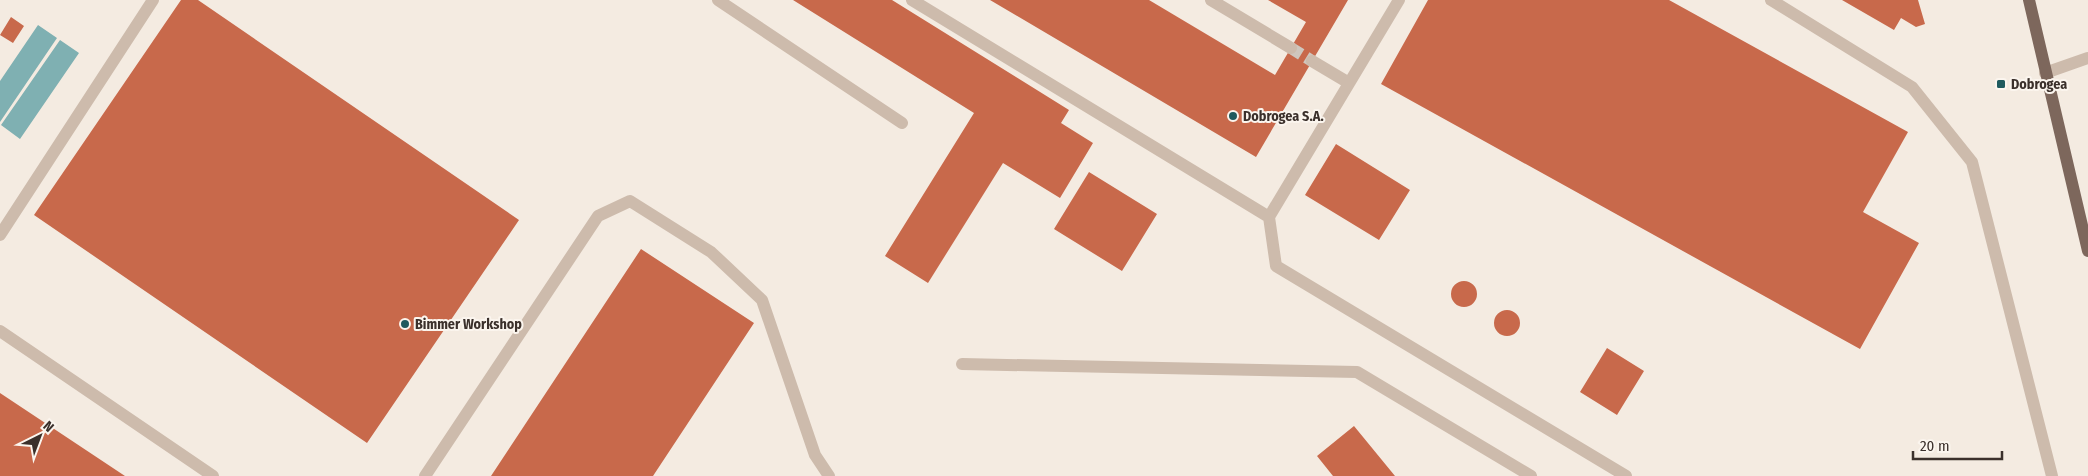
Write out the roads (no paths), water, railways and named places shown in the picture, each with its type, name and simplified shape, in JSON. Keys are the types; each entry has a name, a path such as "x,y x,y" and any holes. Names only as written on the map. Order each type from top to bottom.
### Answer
{"main road":[{"path":"2029,0 2088,251"}],"street":[{"path":"0,235 153,0"},
{"path":"718,0 902,123"},
{"path":"912,0 1269,217"},
{"path":"1211,0 1291,48"},
{"path":"1399,0 1269,217 1276,266 1626,476"},
{"path":"1771,0 1912,87 1972,162 2052,476"},
{"path":"2045,73 2088,58"},
{"path":"1312,61 1349,83"},
{"path":"425,476 598,216 630,201 711,252 762,300 815,454 829,476"},
{"path":"0,331 213,476"},
{"path":"962,364 1357,372 1531,476"}],"water":[{"path":"38,25 57,38 0,122 0,81"},
{"path":"60,40 79,53 20,139 1,125"}],"tunnel":[{"path":"1291,48 1312,61"}],"place":[{"name":"Dobrogea","path":"2001,84"},
{"name":"Dobrogea S.A.","path":"1233,116"},
{"name":"Bimmer Workshop","path":"405,324"}]}
